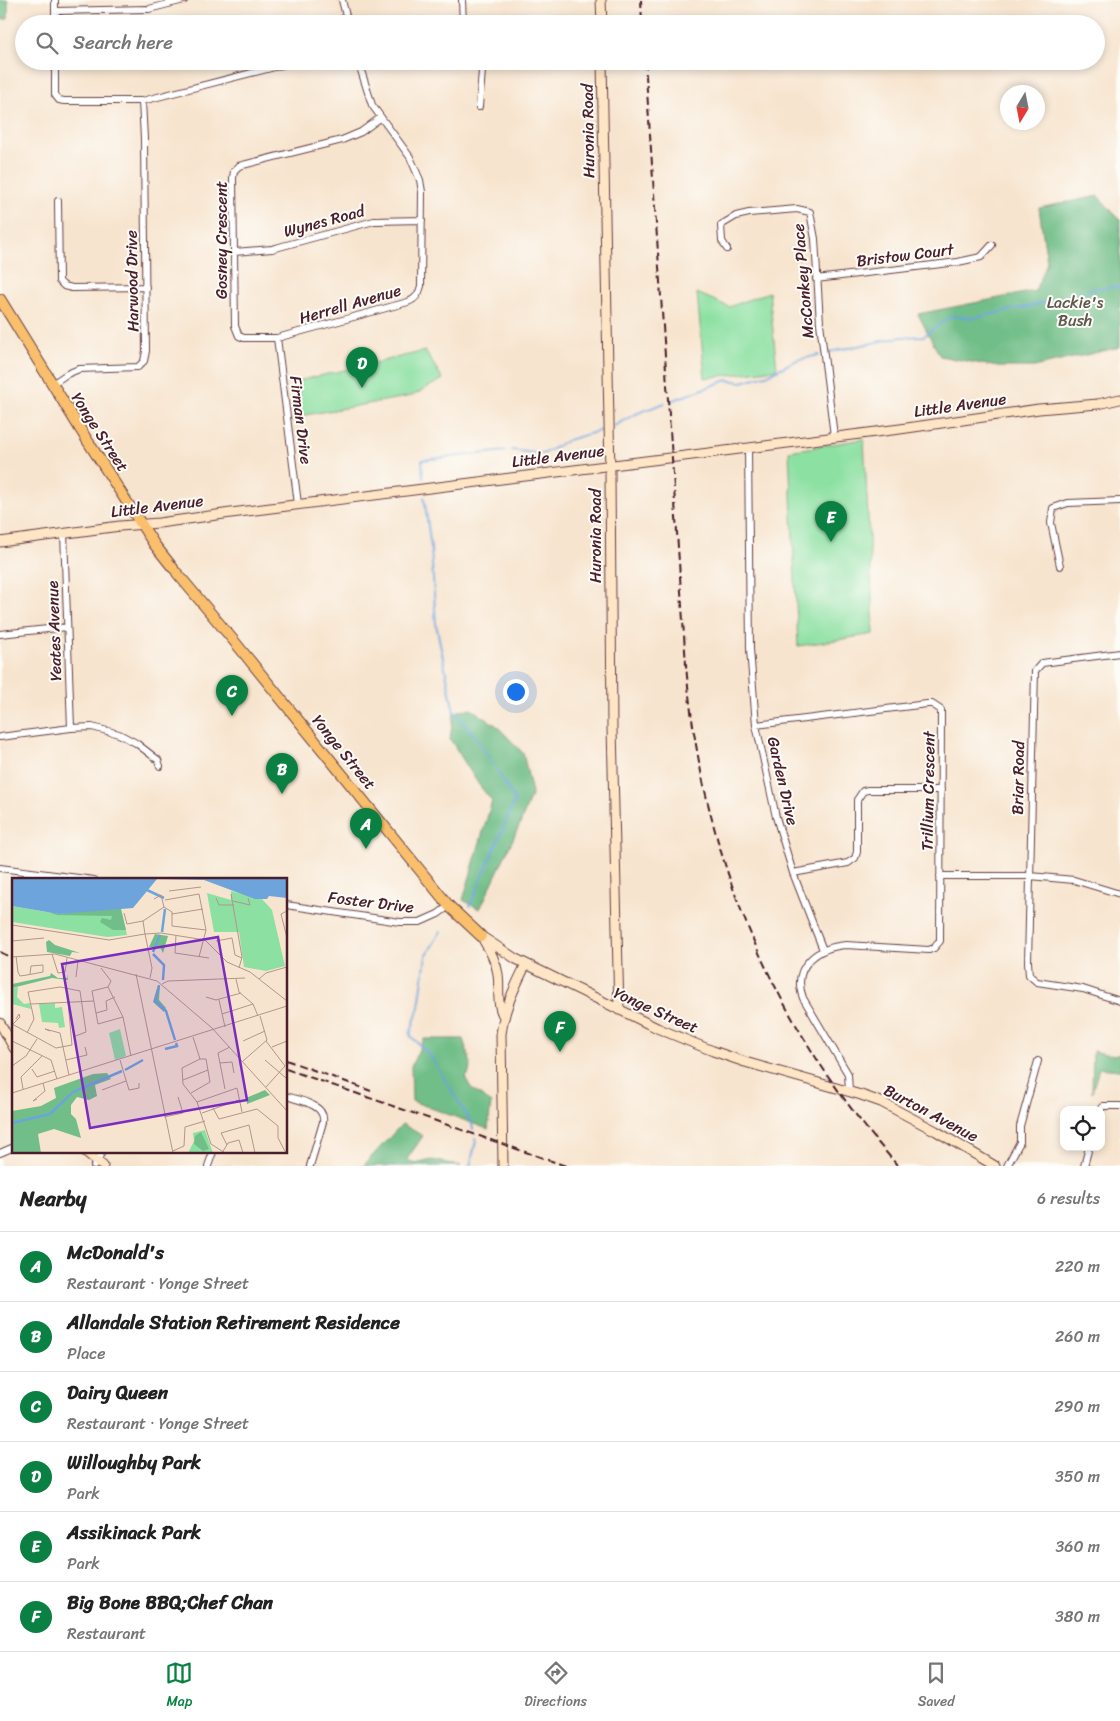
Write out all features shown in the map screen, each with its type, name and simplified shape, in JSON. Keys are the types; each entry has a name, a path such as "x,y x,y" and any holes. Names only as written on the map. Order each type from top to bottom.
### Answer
{"main road":[{"path":"601,0 602,15"},
{"name":"Huronia Road","path":"602,70 612,728 619,1010"},
{"name":"Yonge Street","path":"0,299 142,524 175,571 240,648 449,906 481,936 494,946 526,964 657,1028 724,1055 849,1091"},
{"name":"Little Avenue","path":"0,542 64,532 142,524 1039,409 1098,404 1120,399"},
{"path":"481,936 496,964 499,1009 504,1017"},
{"path":"503,1166 501,1034 510,996 526,964"},
{"path":"0,1023 12,1044"},
{"name":"Burton Avenue","path":"849,1091 869,1097 936,1130 995,1166"},
{"path":"88,1154 98,1164"}],"street":[{"path":"55,0 55,12 149,9 184,0"},
{"path":"342,0 346,15"},
{"path":"462,0 463,15"},
{"path":"56,70 56,95 59,100 64,101 142,101 263,70"},
{"name":"Herrell Avenue","path":"277,338 413,300 419,293 421,286 422,192 417,170 410,157 380,118 368,96 361,70"},
{"path":"479,107 481,70"},
{"name":"Harwood Drive","path":"52,384 79,369 138,367 144,361 146,351 146,287 142,101"},
{"name":"Gosney Crescent","path":"277,338 244,338 236,332 233,178 236,168 342,140 361,132 380,118"},
{"path":"58,201 59,281 62,285 72,288 146,287"},
{"name":"McConkey Place","path":"727,249 722,241 721,225 736,216 797,209 810,212 815,239 816,279 834,436"},
{"name":"Wynes Road","path":"234,252 272,249 374,221 422,220"},
{"name":"Bristow Court","path":"816,279 958,262 981,257 992,245"},
{"name":"Firman Drive","path":"277,338 298,504"},
{"name":"Garden Drive","path":"748,447 750,649 756,725 772,803 794,873 823,950"},
{"path":"1060,566 1051,523 1053,508 1068,503 1120,501"},
{"name":"Yeates Avenue","path":"64,532 71,728"},
{"path":"0,634 68,627"},
{"name":"Briar Road","path":"1120,653 1042,663 1035,671 1028,962 1029,975 1037,982 1083,989 1120,1001"},
{"name":"Trillium Crescent","path":"756,725 932,704 941,710 940,940 934,948 929,950 846,945 823,950"},
{"path":"0,737 92,727 119,734 136,743 158,760 160,766"},
{"path":"794,873 848,863 856,858 857,800 863,791 941,790"},
{"path":"0,868 78,878"},
{"path":"940,876 1030,876 1074,880 1120,894"},
{"name":"Foster Drive","path":"288,905 400,922 420,922 438,914 449,906"},
{"path":"823,950 813,957 804,968 799,981 800,989 803,998 848,1074 849,1091"},
{"path":"1007,1166 1020,1142 1020,1126 1038,1061"},
{"path":"288,1097 318,1108 323,1115 323,1122 310,1166"},
{"path":"1103,1106 1120,1106"},
{"path":"0,1153 12,1148"},
{"path":"1084,1166 1088,1151"},
{"path":"208,1166 212,1154"}],"green space":[{"path":"0,0 8,0 8,19 0,19"},
{"name":"Lackie's Bush","path":"1098,196 1120,220 1120,347 1034,367 998,367 940,356 918,314 1035,291 1047,262 1039,208"},
{"path":"769,292 777,369 705,378 697,293 729,307"},
{"path":"425,351 443,379 412,396 300,416 298,381"},
{"path":"864,439 874,634 798,646 789,451"},
{"path":"471,709 496,725 523,753 532,793 520,824 480,909 463,900 492,801 479,785 450,739 454,712"},
{"path":"424,1039 463,1039 471,1064 468,1075 465,1078 472,1089 491,1103 488,1129 412,1101 411,1066"},
{"path":"1093,1051 1120,1055 1120,1070 1099,1068 1092,1092"},
{"path":"402,1124 423,1136 407,1159 415,1164 432,1160 461,1166 363,1166"}],"waterway":[{"path":"829,352 901,337 924,336 951,316 973,318 1031,306 1097,288 1120,287"},
{"path":"671,401 727,380 742,382 769,374 797,360 819,355"},
{"path":"614,426 638,413 665,403"},
{"path":"511,450 543,454 568,440 606,429"},
{"path":"423,478 422,460 506,451"},
{"path":"424,497 431,548 436,624 454,712 476,737 515,800 470,906"},
{"path":"441,931 426,956 419,1007 410,1035 431,1057 472,1124 473,1129"},
{"path":"470,1166 476,1141 475,1138"}],"railway":[{"path":"641,0 642,15"},
{"path":"646,70 686,665 694,735 708,804 727,869 750,933 779,995 814,1054 853,1111 898,1166"},
{"path":"0,952 12,958"},
{"path":"288,1061 371,1091"},
{"path":"288,1070 566,1166"}],"place":[{"name":"Willoughby Park","path":"362,388"},
{"name":"Assikinack Park","path":"831,542"},
{"name":"Dairy Queen","path":"232,716"},
{"name":"Allandale Station Retirement Residence","path":"282,794"},
{"name":"McDonald's","path":"366,849"},
{"name":"Big Bone BBQ;Chef Chan","path":"560,1052"}]}
